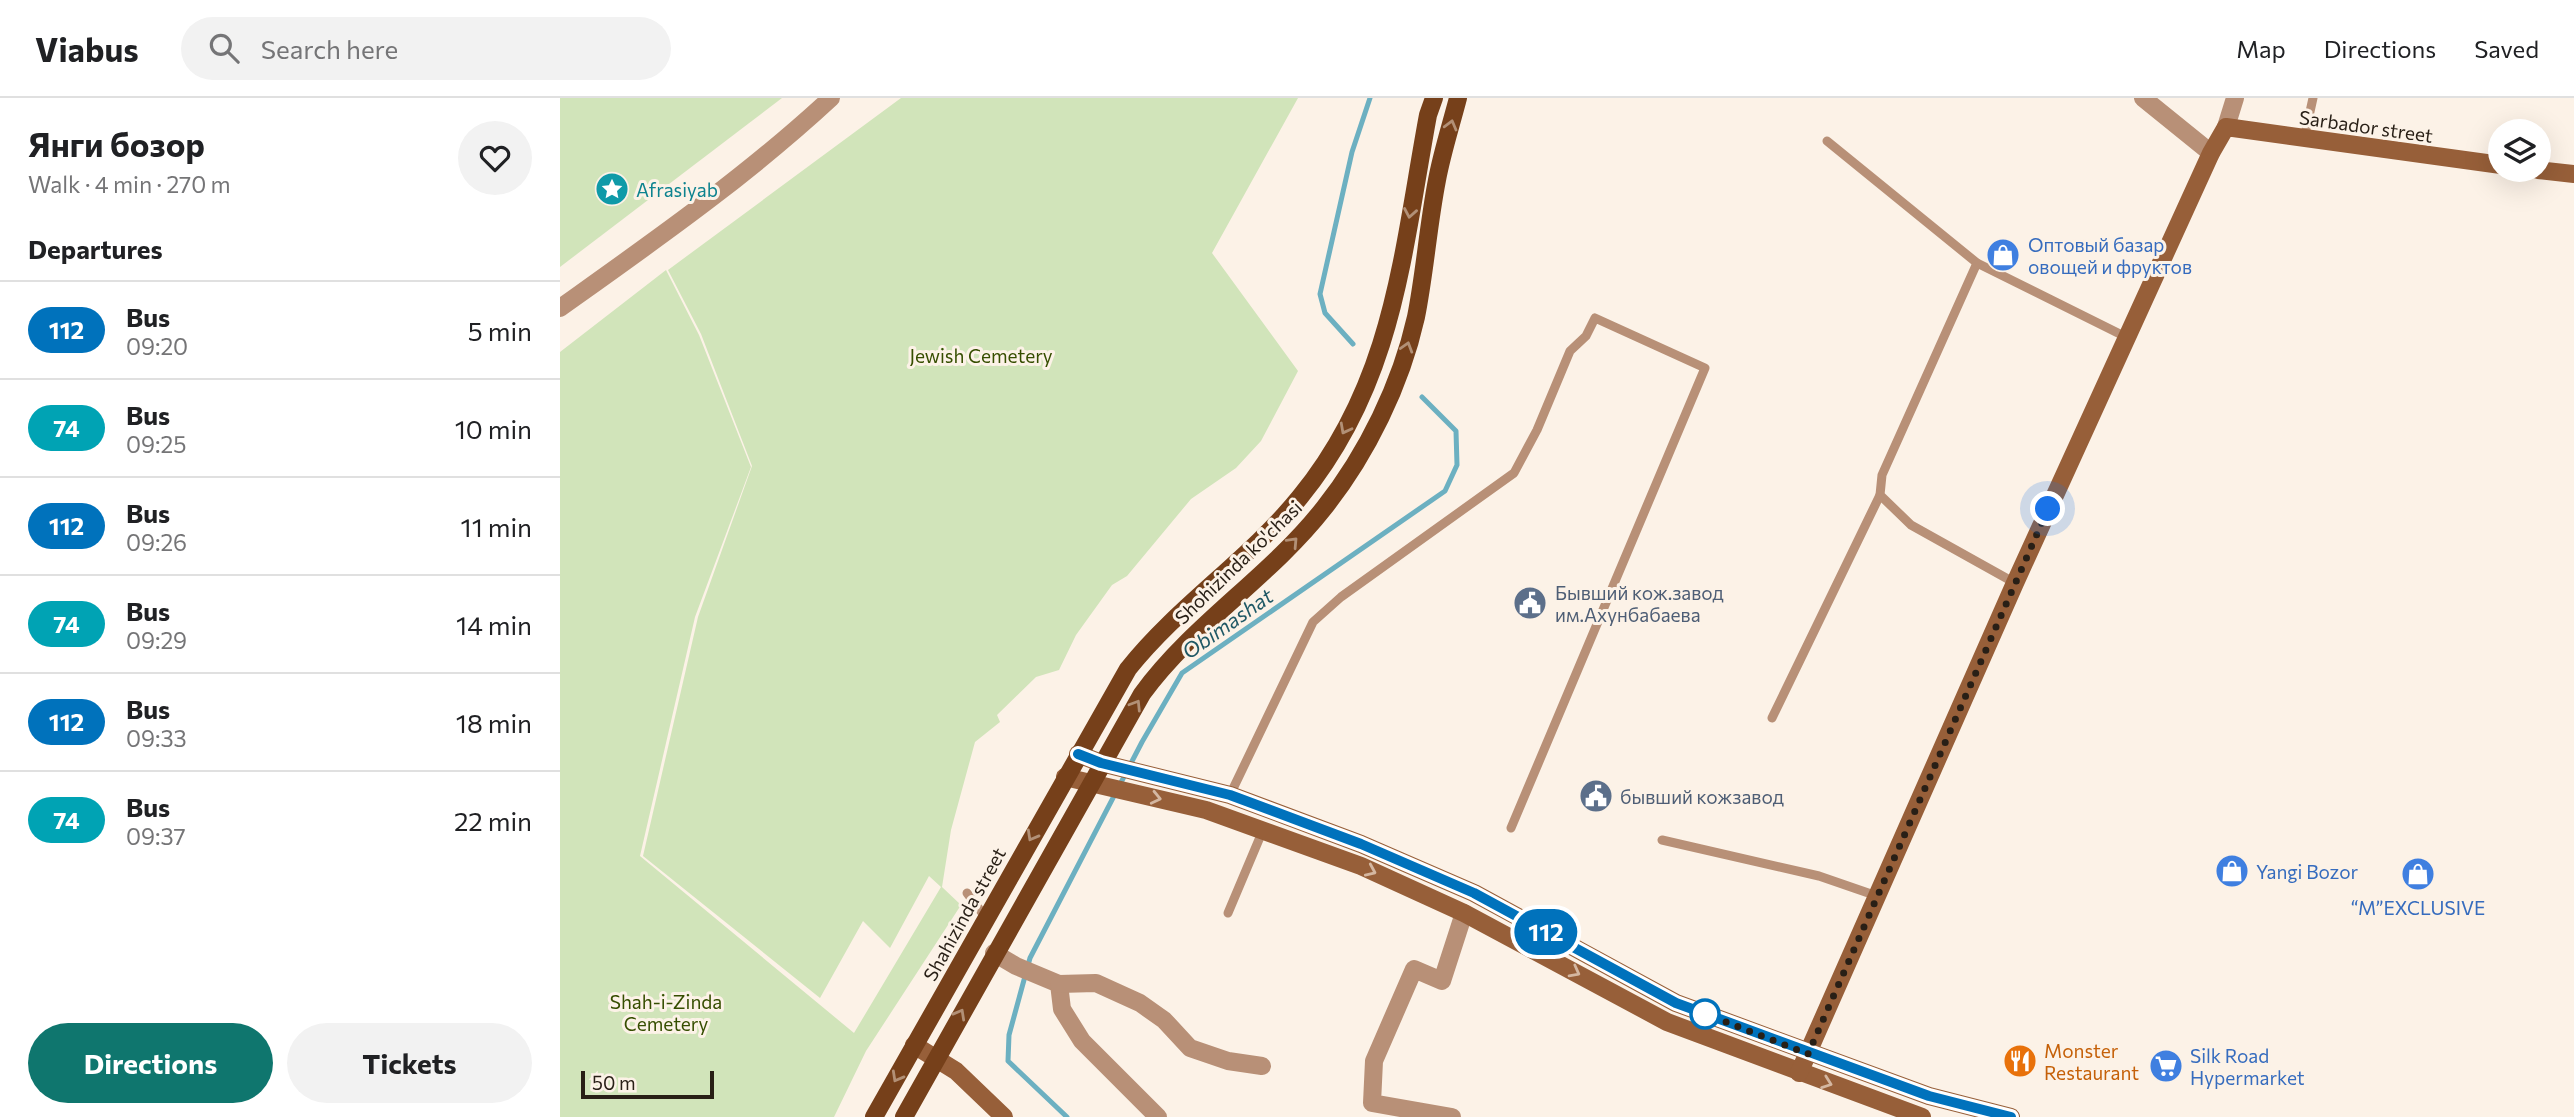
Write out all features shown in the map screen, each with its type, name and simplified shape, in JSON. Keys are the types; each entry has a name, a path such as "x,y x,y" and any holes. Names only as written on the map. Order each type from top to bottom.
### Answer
{"main road":[{"name":"Shohizinda ko'chasi","path":"1078,754 1113,692 1145,648 1263,536 1300,497 1337,445 1375,370 1383,346 1395,299 1428,116 1434,98"},
{"name":"Shohizinda ko'chasi","path":"1101,763 1157,673 1193,635 1288,548 1324,508 1371,432 1396,380 1415,319 1437,179 1458,98"},
{"path":"1799,1073 2126,337 2211,153 2226,127"},
{"name":"Sarbador street","path":"2226,127 2488,163"},
{"path":"2551,171 2574,174"},
{"path":"1078,754 1101,763 1230,795 1361,844 1474,893 1676,1003 1808,1054 1929,1096 2011,1117"},
{"name":"Shahizinda street","path":"874,1117 1078,754"},
{"path":"904,1117 1101,763"},
{"path":"1065,777 1206,810 1361,866 1464,913 1667,1022 1923,1117"},
{"path":"914,1045 956,1071 1004,1117"}],"street":[{"path":"560,307 698,210 785,141 831,98"},
{"path":"2143,98 2211,153"},
{"path":"2226,127 2235,98"},
{"path":"1452,1117 1372,1103 1374,1061 1414,969 1441,981 1464,913"},
{"path":"993,953 1054,982 1096,983 1156,1014 1190,1048 1228,1061 1262,1066"},
{"path":"1054,982 1062,1009 1082,1041 1158,1117"}],"lane":[{"path":"2304,139 2313,98"},
{"path":"1827,141 1977,263 2126,337"},
{"path":"1772,718 1880,495 1882,475 1977,263"},
{"path":"1230,795 1313,622 1341,597 1514,473 1537,430 1570,351 1586,336 1595,318 1705,368 1511,828"},
{"path":"1880,495 1911,525 2015,583"},
{"path":"1228,913 1263,830"},
{"path":"1662,840 1819,876 1877,896"},
{"path":"967,893 986,918"}],"green space":[{"name":"Afrasiyab","path":"560,98 782,98 560,267"},
{"name":"Jewish Cemetery","path":"901,98 1298,98 1212,253 1298,371 1261,441 1236,468 1191,499 1127,576 1112,585 1076,635 1059,670 1036,677 997,715 1000,722 975,742 951,830 942,887 961,905 866,1051 834,1117 560,1117 560,352 666,270 699,335 751,467 695,617 640,856 854,1033 941,887 929,876 890,948 863,921 820,998 643,856 698,617 752,466 701,334 668,270"}],"waterway":[{"name":"Obimashat","path":"1353,344 1325,313 1320,294 1352,152 1370,98"},
{"name":"Obimashat","path":"1067,1117 1008,1061 1009,1035 1030,958 1142,742 1182,673 1445,491 1457,465 1456,431 1422,397"}],"bus line":[{"name":"112","path":"1078,754 1101,763 1230,795 1361,844 1474,893 1676,1003 1808,1054 1929,1096 2011,1117"}],"place":[{"name":"Afrasiyab","path":"612,189"},
{"name":"Оптовый базар овощей и фруктов","path":"2003,255"},
{"name":"Бывший кож.завод им.Ахунбабаева","path":"1530,603"},
{"name":"бывший кожзавод","path":"1596,796"},
{"name":"Yangi Bozor","path":"2232,871"},
{"name":"“M”EXCLUSIVE","path":"2418,874"},
{"name":"Monster Restaurant","path":"2020,1061"},
{"name":"Silk Road Hypermarket","path":"2166,1066"}],"route":[{"path":"1705,1014 1698,1011 1808,1054 2048,509"}],"park label":[{"name":"Shah-i-Zinda Cemetery","path":"666,1012"}]}
